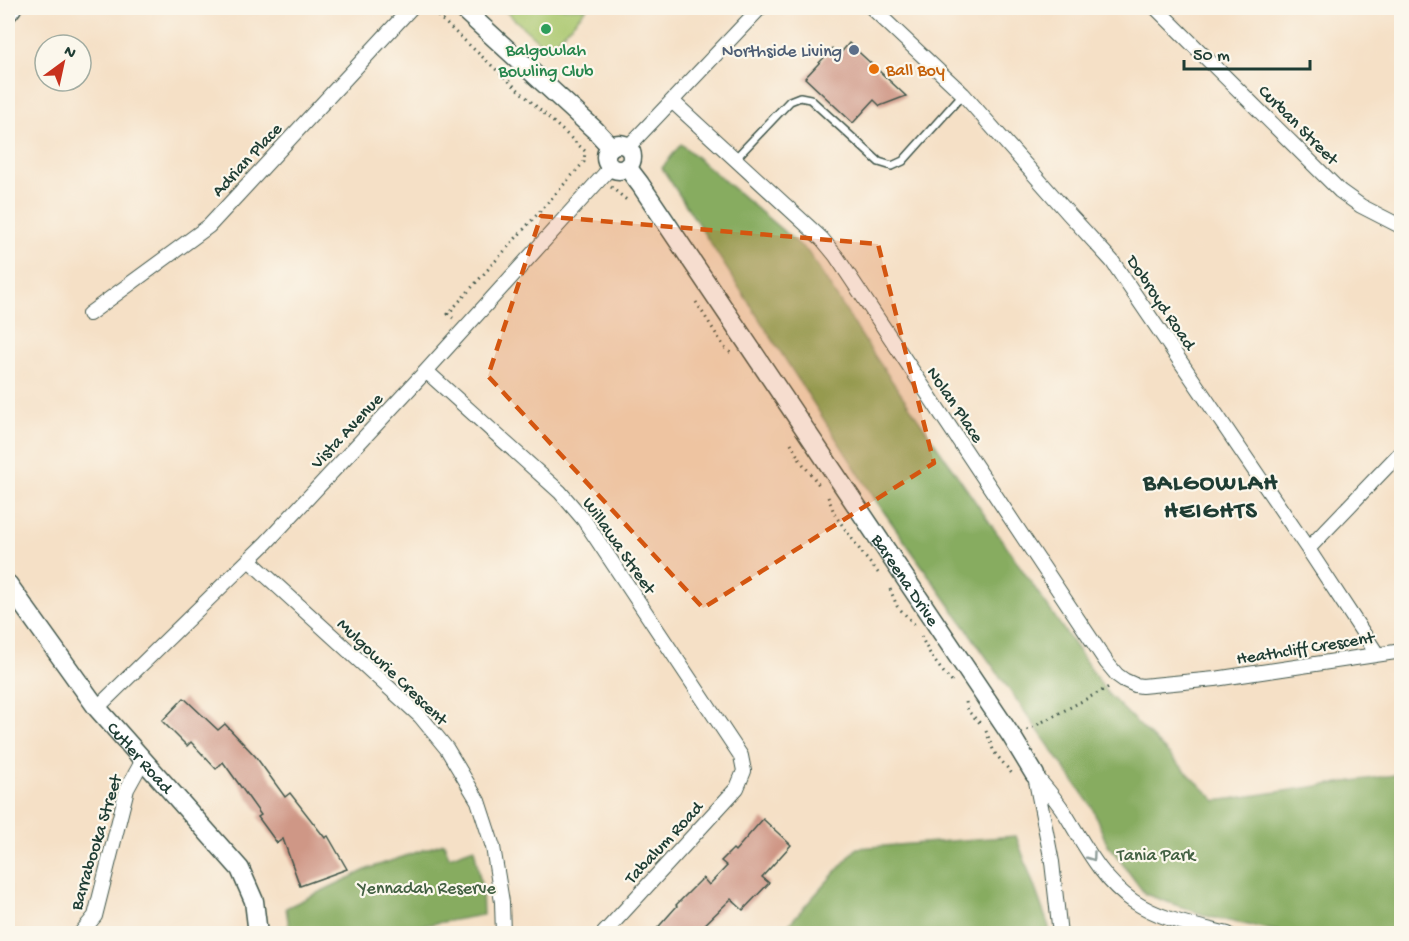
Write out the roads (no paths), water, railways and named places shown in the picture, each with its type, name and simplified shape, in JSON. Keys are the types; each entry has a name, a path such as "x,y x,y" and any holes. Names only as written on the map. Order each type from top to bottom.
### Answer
{"street":[{"path":"8,13 12,8"},
{"name":"Adrian Place","path":"89,314 209,226 411,8"},
{"path":"462,8 595,130 619,147"},
{"path":"613,171 607,163 606,156 672,101 760,8"},
{"name":"Dobroyd Road","path":"872,8 963,94 1112,261 1377,654"},
{"name":"Curban Street","path":"1156,8 1340,190 1361,206 1401,227"},
{"name":"Nolan Place","path":"672,101 822,239 836,256 1117,675 1135,685 1142,686 1215,679"},
{"name":"Vista Avenue","path":"97,708 249,560 613,171"},
{"name":"Bareena Drive","path":"613,171 640,184 1012,737 1035,775 1058,802 1104,875 1133,901 1152,912 1173,920 1228,933"},
{"name":"Willawa Street","path":"426,371 560,492 584,520 741,756 744,771"},
{"path":"1308,549 1401,452"},
{"name":"Mulgowrie Crescent","path":"249,560 420,716 447,749 478,801 493,847 502,902 503,933"},
{"name":"Cutler Road","path":"8,584 97,708 240,869 254,901 258,933"},
{"name":"Heathcliff Crescent","path":"1215,679 1401,651"},
{"name":"Barrabooka Street","path":"80,933 95,915 127,789 143,760"},
{"name":"Tabalum Road","path":"603,933 737,788 744,771"},
{"path":"1035,775 1055,883 1060,933"},
{"path":"1049,847 1051,835 1056,828 1064,826 1076,833"}],"lane":[{"path":"735,159 790,101 800,97 810,99 879,162 892,166 903,161 963,94"}],"place":[{"name":"Balgowlah Bowling Club","path":"546,29"},
{"name":"Northside Living","path":"854,50"},
{"name":"Ball Boy","path":"874,69"}],"district":[{"name":"BALGOWLAH HEIGHTS","path":"1211,495"}],"park label":[{"name":"Tania Park","path":"1156,854"},
{"name":"Yennadah Reserve","path":"427,887"}]}
